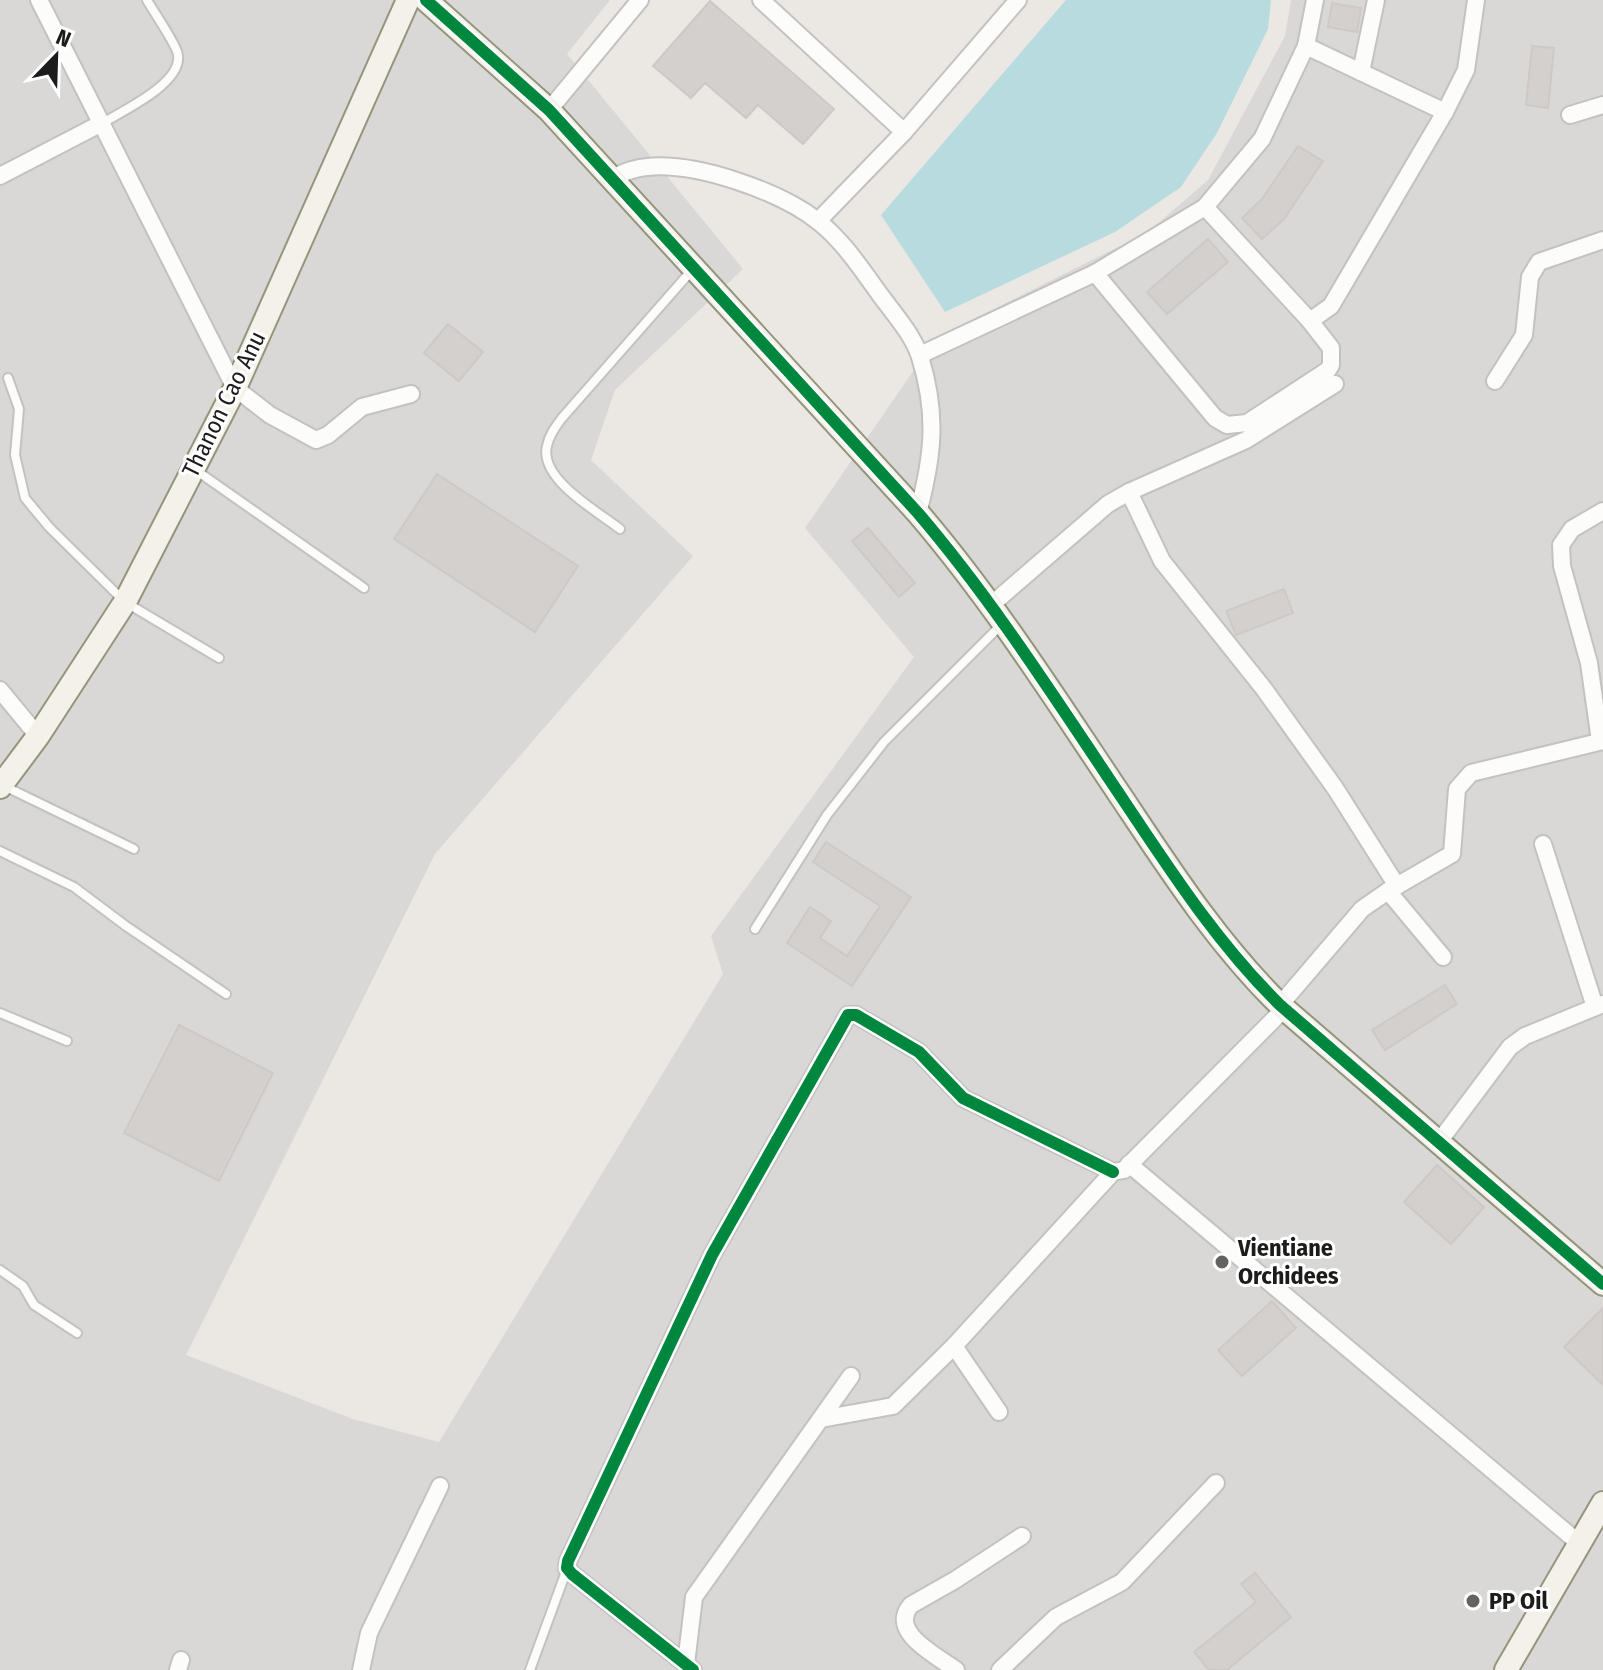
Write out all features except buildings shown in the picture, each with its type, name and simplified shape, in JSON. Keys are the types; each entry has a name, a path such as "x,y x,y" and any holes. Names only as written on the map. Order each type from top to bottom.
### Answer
{"street":[{"path":"39,0 235,388 270,415 316,440 328,435 362,407 411,394"},
{"name":"Thanon Cao Anu","path":"1,786 38,736 125,602 235,388 408,0"},
{"path":"426,0 549,110 918,513 998,613 1182,889 1248,973 1282,1007 1603,1284"},
{"path":"549,110 640,0"},
{"path":"761,0 904,132"},
{"path":"818,221 904,132 1018,0"},
{"path":"920,355 1095,273 1205,207 1262,139 1306,46 1315,0"},
{"path":"1361,72 1376,0"},
{"path":"1310,321 1331,306 1445,112 1466,70 1476,0"},
{"path":"1306,46 1445,112"},
{"path":"1570,115 1603,105"},
{"path":"0,176 100,124"},
{"path":"612,178 647,167 697,171 753,188 818,221 843,245 904,325 920,355 929,396 933,443 918,513"},
{"path":"1095,273 1215,418 1227,425 1247,423 1328,370 1331,348 1205,207"},
{"path":"1495,381 1524,335 1533,268 1539,262 1603,240"},
{"path":"998,613 1108,504 1246,440 1335,384"},
{"path":"1129,492 1162,561 1264,689 1335,788 1392,888 1443,957"},
{"path":"690,1667 581,1583 567,1568 573,1546 712,1255 848,1015 856,1015 919,1052 963,1098 1113,1172 1124,1170 1282,1007 1362,909 1452,854 1457,789 1471,773 1601,741 1589,663 1562,566 1561,545 1572,529 1603,511"},
{"path":"0,690 38,736"},
{"path":"1438,1143 1510,1047 1525,1036 1599,1005 1543,844"},
{"path":"1129,1164 1589,1539"},
{"path":"821,1419 893,1406 954,1346 1113,1172"},
{"path":"954,1346 999,1412"},
{"path":"690,1667 691,1605 694,1597 851,1376"},
{"path":"1000,1670 1056,1617 1122,1582 1216,1483"},
{"path":"361,1670 369,1633 440,1486"},
{"path":"1506,1670 1589,1539 1603,1503"},
{"path":"956,1670 907,1633 903,1619 905,1611 1022,1536"}],"lane":[{"path":"100,124 165,84 176,69 178,54 147,0"},
{"path":"620,529 555,478 547,463 545,449 562,418 693,269"},
{"path":"8,378 19,409 15,455 25,498 49,527 125,602 219,658"},
{"path":"193,468 364,588"},
{"path":"755,929 827,815 884,742 998,613"},
{"path":"1,786 134,849"},
{"path":"0,851 74,887 226,994"},
{"path":"0,1013 67,1041"},
{"path":"0,1270 23,1286 34,1305 77,1333"},
{"path":"530,1670 567,1568"}],"shaded area":[{"path":"0,0 610,0 567,54 743,269 615,390 591,460 693,556 435,854 186,1355 353,1419 439,1442 723,974 711,936 914,657 805,528 936,338 1148,232 1208,180 1285,36 1291,0 1603,0 1603,1670 0,1670"}],"water":[{"path":"1066,0 1271,0 1268,29 1217,133 1181,187 1115,232 945,312 881,215"}],"cycle path":[{"path":"426,0 549,110 918,513 1000,618 1160,855 1257,982 1603,1284"},
{"path":"693,1670 572,1574 567,1568 568,1561 712,1255 848,1015 856,1015 919,1052 963,1098 1113,1172"}],"place":[{"name":"Vientiane Orchidees","path":"1222,1262"},
{"name":"PP Oil","path":"1473,1601"}]}
